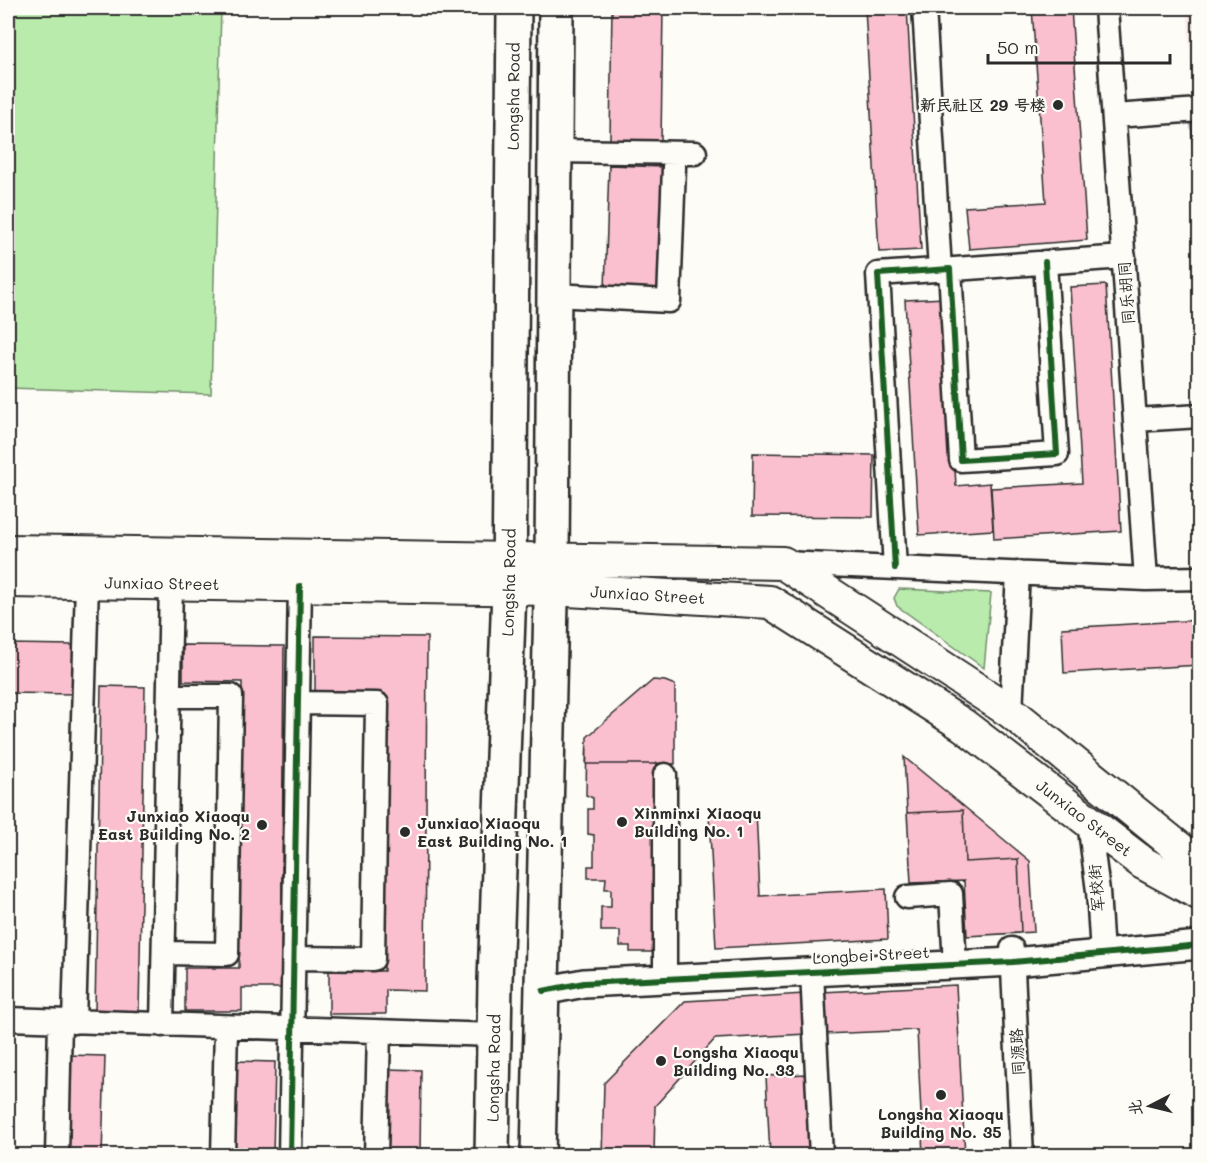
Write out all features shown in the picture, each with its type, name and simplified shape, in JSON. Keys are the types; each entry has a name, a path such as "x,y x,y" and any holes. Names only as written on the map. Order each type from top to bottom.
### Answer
{"main road":[{"name":"Longsha Road","path":"492,1155 509,574 514,8"},
{"path":"538,1155 551,575 556,8"},
{"name":"Junxiao Street","path":"8,551 551,575 783,563"},
{"path":"783,563 1011,712 1200,865"},
{"name":"Junxiao Street","path":"8,581 300,586 509,574"},
{"name":"Junxiao Street","path":"551,575 770,602 963,725 1143,863 1200,894"}],"street":[{"path":"924,8 940,270"},
{"name":"同乐胡同","path":"1106,8 1146,579"},
{"path":"1114,116 1200,110"},
{"path":"555,151 695,153"},
{"path":"554,295 669,301 674,167"},
{"path":"895,568 878,274 1124,257"},
{"path":"940,270 950,269 961,460 1057,454 1045,262"},
{"path":"1135,420 1200,416"},
{"name":"Junxiao Street","path":"783,563 1146,579 1200,578"},
{"path":"1011,712 1018,573"},
{"path":"57,1155 67,1021 87,583"},
{"path":"162,1024 171,584"},
{"path":"290,1155 300,586"},
{"path":"164,953 227,954 231,696 169,696"},
{"path":"294,958 373,959 374,924 377,704 298,703"},
{"path":"665,776 665,979"},
{"name":"军校街","path":"1089,822 1098,891 1101,948"},
{"path":"907,897 951,894 955,965"},
{"name":"Longbei Street","path":"1101,948 1200,933"},
{"name":"Longbei Street","path":"543,990 584,983 955,965 1012,956 1101,948 1200,945"},
{"name":"同源路","path":"1012,956 1023,1155"},
{"path":"812,972 821,1155"},
{"path":"8,1019 494,1035"},
{"path":"223,1155 226,1027"},
{"path":"376,1155 379,1032"}],"shaded area":[{"path":"1187,8 1199,8 1199,80 1192,80"}],"green space":[{"path":"8,8 221,8 211,394 8,388"},
{"path":"899,589 991,593 984,668 897,606 894,598"}],"building":[{"path":"612,8 663,8 661,141 610,140"},
{"path":"865,8 907,8 921,250 879,252"},
{"name":"新民社区 29 号楼","path":"1032,8 1071,8 1087,240 969,249 965,207 1046,202"},
{"path":"1191,121 1200,121 1200,243"},
{"path":"609,165 664,167 660,292 605,290"},
{"path":"1106,285 1121,531 994,539 991,488 1082,483 1070,287"},
{"path":"945,298 956,486 990,483 993,530 919,535 905,300"},
{"path":"753,453 874,455 873,517 752,516"},
{"path":"1200,620 1200,665 1064,673 1062,628"},
{"name":"Junxiao Xiaoqu East Building No. 1","path":"315,636 427,637 425,991 386,990 386,1014 329,1014 329,971 384,971 385,694 315,693"},
{"path":"8,644 74,645 74,694 8,693"},
{"name":"Junxiao Xiaoqu East Building No. 2","path":"183,645 284,646 281,988 242,988 242,1011 185,1011 185,968 239,968 242,682 183,681"},
{"name":"Xinminxi Xiaoqu Building No. 1","path":"653,680 675,685 675,764 656,763 655,952 630,952 630,946 620,946 620,931 601,931 601,907 611,907 611,889 605,889 606,878 588,878 588,866 594,866 594,835 588,834 588,809 593,809 593,798 586,795 587,737"},
{"path":"653,680 675,685 675,764 586,764 587,737"},
{"path":"101,686 145,687 139,1012 95,1011"},
{"path":"904,757 1030,861 1034,932 967,936 964,881 911,883"},
{"path":"963,810 965,862 1018,859 1021,933 967,936 964,881 911,883 907,813"},
{"path":"756,811 760,896 886,889 888,939 716,948 709,814"},
{"name":"Longsha Xiaoqu Building No. 35","path":"956,985 965,1156 923,1156 917,1030 824,1034 822,992"},
{"name":"Longsha Xiaoqu Building No. 33","path":"804,994 807,1034 715,1039 655,1106 654,1156 602,1156 604,1083 685,1001"},
{"path":"66,1055 105,1056 102,1156 63,1156"},
{"path":"233,1061 275,1062 273,1156 231,1156"},
{"path":"387,1069 421,1070 420,1156 386,1156"},
{"path":"807,1074 811,1156 770,1156 766,1076"}],"cycle path":[{"path":"895,568 878,274 950,269 961,460 1057,454 1045,262"},
{"path":"290,1156 300,586"},
{"path":"543,991 584,983 1013,962 1200,945"}],"place":[{"name":"新民社区 29 号楼","path":"1058,105"},
{"name":"Xinminxi Xiaoqu Building No. 1","path":"622,822"},
{"name":"Junxiao Xiaoqu East Building No. 2","path":"262,825"},
{"name":"Junxiao Xiaoqu East Building No. 1","path":"405,832"},
{"name":"Longsha Xiaoqu Building No. 33","path":"661,1061"},
{"name":"Longsha Xiaoqu Building No. 35","path":"941,1095"}]}
